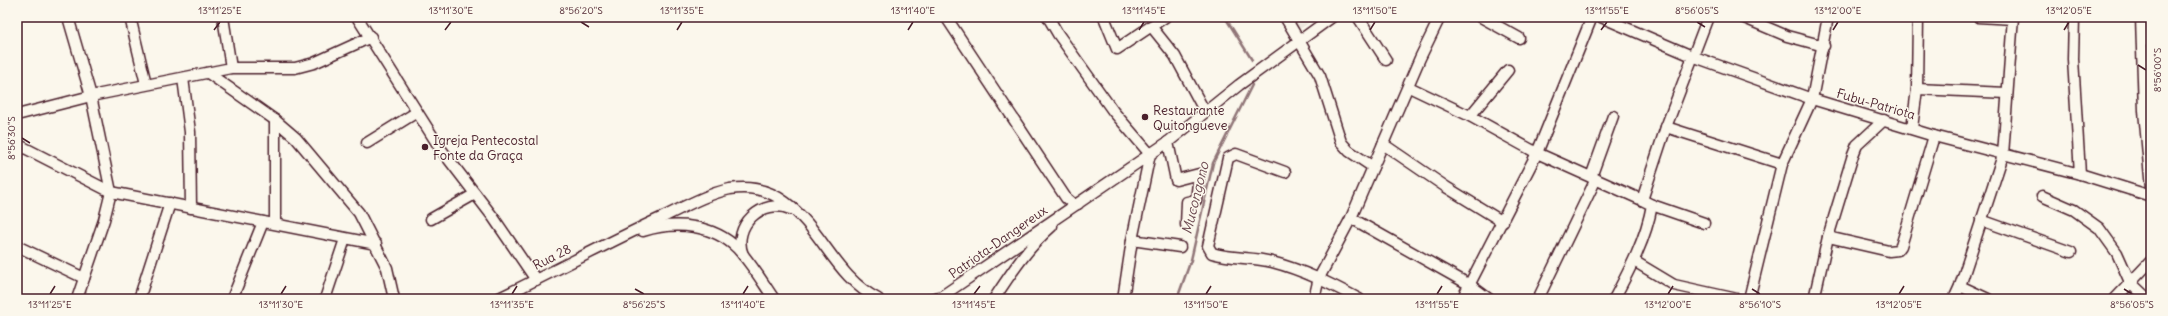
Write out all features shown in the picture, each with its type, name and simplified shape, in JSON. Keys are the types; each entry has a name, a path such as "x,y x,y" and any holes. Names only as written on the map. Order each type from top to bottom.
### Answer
{"street":[{"path":"68,17 91,96 111,192 104,220 76,299"},
{"path":"130,17 146,84"},
{"path":"223,17 231,68"},
{"path":"357,17 440,148 513,244 536,280"},
{"path":"946,17 1066,198 1073,204 1078,204"},
{"path":"1048,17 1058,34 1113,111 1150,154"},
{"path":"1104,17 1117,49 1165,17"},
{"path":"1285,17 1320,76 1341,142 1350,151 1373,167"},
{"path":"994,299 1015,268 1042,235 1078,204 1168,142 1253,74 1332,17"},
{"path":"1358,17 1386,60"},
{"path":"1314,299 1319,278 1351,218 1382,144 1409,87 1420,58 1440,17"},
{"path":"1481,17 1519,38"},
{"path":"1462,299 1503,222 1537,153 1592,17"},
{"name":"Fubu-Patriota","path":"1601,17 1692,56 1812,99 1912,128 1934,136 2080,174 2151,196"},
{"path":"1642,200 1666,127 1708,17"},
{"path":"1742,17 1787,36 1824,46"},
{"path":"1750,299 1782,164 1812,99 1824,46 1828,17"},
{"path":"1912,128 1917,89 1918,17"},
{"path":"1954,299 1960,286 2003,155 2013,18 1978,17"},
{"path":"2074,17 2074,59 2080,174"},
{"path":"2141,17 2144,111 2151,189"},
{"path":"1151,26 1175,56 1205,112"},
{"path":"17,115 91,96 231,68 295,68 314,63 371,38"},
{"path":"1470,116 1508,70"},
{"path":"208,73 275,120 296,138 359,213 387,268 394,299"},
{"path":"183,78 190,132 191,208"},
{"path":"1409,87 1470,116 1537,153 1652,205 1704,223"},
{"path":"1917,89 2007,94"},
{"path":"368,143 417,112"},
{"path":"1538,299 1594,178 1613,116"},
{"path":"275,120 275,223"},
{"path":"1814,299 1828,237 1857,146 1884,120"},
{"path":"1666,127 1782,164"},
{"path":"1828,237 1889,251 1898,250 1901,246 1934,136"},
{"path":"1168,142 1176,180 1199,174 1196,200 1187,202 1186,225"},
{"path":"17,144 111,192 376,244"},
{"path":"1382,144 1446,187 1503,222"},
{"path":"1123,299 1132,240 1150,154"},
{"path":"1285,172 1236,154 1228,158 1208,246 1212,253 1223,257 1271,262 1319,278 1359,299"},
{"path":"618,238 698,200 730,190 745,188 768,192 783,200 799,214 863,299"},
{"path":"431,220 475,194"},
{"path":"2042,196 2074,210 2099,228 2118,253 2130,282 2148,299"},
{"path":"139,299 170,203"},
{"name":"Patriota-Dangereux","path":"931,299 942,296 1026,236 1078,204"},
{"path":"1614,299 1634,261 1652,205"},
{"path":"744,256 741,243 743,232 748,220 756,212 772,206 783,206 799,214"},
{"path":"1351,218 1470,285 1489,299"},
{"path":"1981,220 2071,252"},
{"path":"232,299 263,222"},
{"path":"618,238 650,229 684,225 705,229 727,240 744,256 774,299"},
{"name":"Rua 28","path":"497,299 618,238"},
{"path":"325,299 345,239"},
{"path":"1132,240 1180,247"},
{"path":"17,246 84,278"},
{"path":"1634,261 1674,285 1737,299"},
{"path":"2115,299 2151,261"},
{"path":"849,280 865,293 878,299"},
{"path":"1960,286 1988,299"}],"shaded area":[{"path":"1287,17 1318,17 1295,32"}],"waterway":[{"name":"Mucongono","path":"1225,17 1252,60"},
{"name":"Mucongono","path":"1177,299 1191,260 1213,163 1252,85"}],"place":[{"name":"Restaurante Quitongueve","path":"1145,117"},
{"name":"Igreja Pentecostal Fonte da Graça","path":"425,147"}]}
